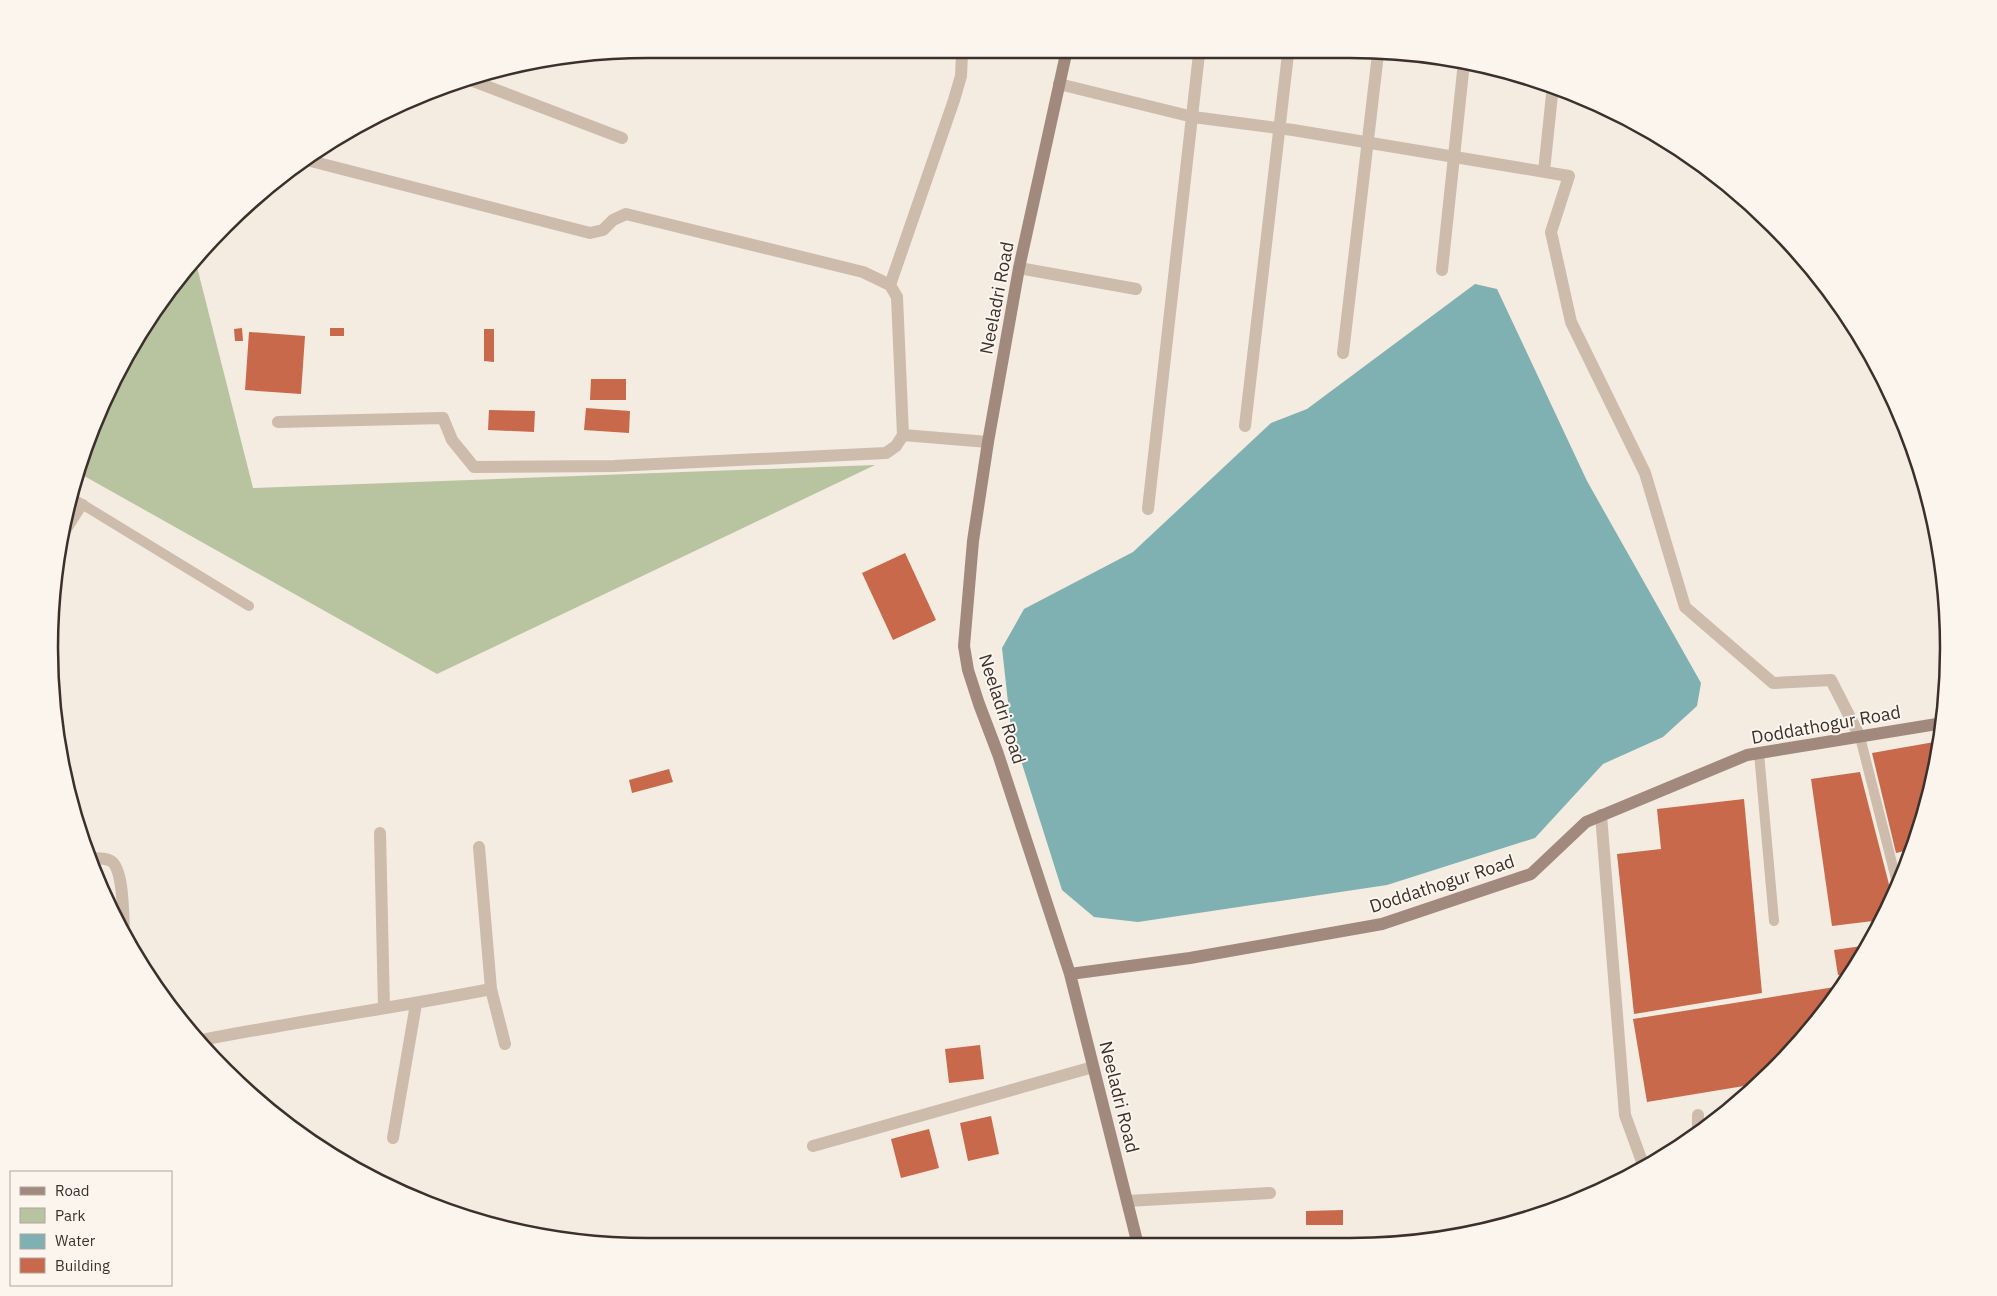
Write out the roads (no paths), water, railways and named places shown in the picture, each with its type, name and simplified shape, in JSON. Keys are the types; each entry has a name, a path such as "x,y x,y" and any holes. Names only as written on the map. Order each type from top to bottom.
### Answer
{"street":[{"path":"890,284 954,100 961,76 962,58"},
{"name":"Neeladri Road","path":"1065,58 1020,268 988,442 972,541 964,646 968,670 998,754 1070,974 1136,1238"},
{"path":"1148,509 1199,58"},
{"path":"1245,426 1288,58"},
{"path":"1343,353 1377,59"},
{"path":"1442,270 1452,156 1463,69"},
{"path":"478,83 622,138"},
{"path":"1059,84 1193,117 1280,129 1569,176 1551,232 1571,322 1645,473 1685,607 1773,683 1831,680 1860,737"},
{"path":"1544,171 1552,94"},
{"path":"278,422 443,418 452,440 474,467 614,466 886,453 896,446 903,435 900,321 897,297 890,284 862,272 673,223 626,214 613,220 603,230 590,233 314,162"},
{"path":"1020,268 1136,289"},
{"path":"903,435 988,442"},
{"name":"Doddathogur Road","path":"1070,974 1190,958 1382,924 1531,874 1586,822 1747,755 1934,725"},
{"path":"1601,815 1625,1115 1642,1160"},
{"path":"380,833 384,1008"},
{"path":"479,847 491,988 505,1044"},
{"path":"96,858 104,858 113,862 118,873 122,917"},
{"path":"206,1039 416,1004 491,988"},
{"path":"393,1138 416,1004"},
{"path":"812,1146 1093,1067"},
{"path":"1698,1115 1698,1123"},
{"path":"1127,1201 1270,1193"}],"lane":[{"path":"77,501 249,606"},
{"path":"72,522 83,504"},
{"path":"1860,737 1895,874"},
{"path":"1759,753 1774,921"}],"water":[{"path":"1475,284 1497,289 1587,481 1701,683 1697,706 1663,737 1603,764 1535,838 1387,885 1138,922 1094,917 1062,890 1011,729 1002,648 1024,609 1133,552 1271,423 1307,409"}]}
